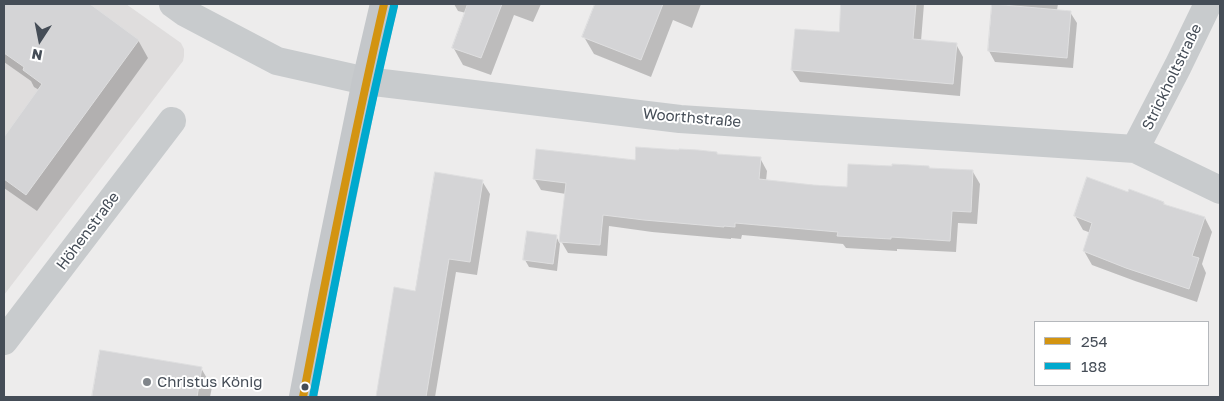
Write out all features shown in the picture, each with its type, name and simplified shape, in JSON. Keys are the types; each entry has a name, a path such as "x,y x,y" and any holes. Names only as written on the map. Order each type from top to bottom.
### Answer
{"main road":[{"path":"304,397 322,290 384,4"}],"street":[{"name":"Woorthstraße","path":"173,4 184,12 277,61 366,80 680,119 1136,149 1220,190"},
{"name":"Strickholtstraße","path":"1136,149 1208,4"},
{"name":"Höhenstraße","path":"4,341 172,121"}],"shaded area":[{"path":"4,4 126,4 181,43 184,49 184,56 183,61 4,295"}],"building":[{"path":"4,4 90,4 139,40 26,195 4,179 4,137 42,84 23,70 24,67 4,53"},
{"path":"468,4 502,4 481,58 452,48"},
{"path":"595,4 663,4 641,60 582,37"},
{"path":"841,4 916,4 913,39 957,43 953,84 791,70 795,29 839,32"},
{"path":"992,4 1071,11 1067,58 988,51"},
{"path":"636,147 698,150 717,152 717,154 761,157 759,179 813,185 847,187 848,164 892,166 892,164 973,170 971,212 952,211 950,241 837,236 838,232 735,223 735,227 724,227 603,215 600,245 559,242 566,183 533,179 536,149 635,160"},
{"path":"435,172 483,180 470,262 449,259 426,397 376,397 394,287 415,291"},
{"path":"1087,177 1128,192 1129,189 1164,202 1163,204 1205,217 1192,256 1199,258 1189,289 1083,251 1092,223 1074,216"},
{"path":"527,231 557,235 553,264 523,260"},
{"name":"Christus König","path":"100,350 202,367 197,397 92,397"}],"transit line":[{"name":"254","path":"303,397 362,102 384,4"},
{"name":"188","path":"313,397 361,152 394,6"}],"place":[{"name":"Christus König","path":"147,382"}]}
